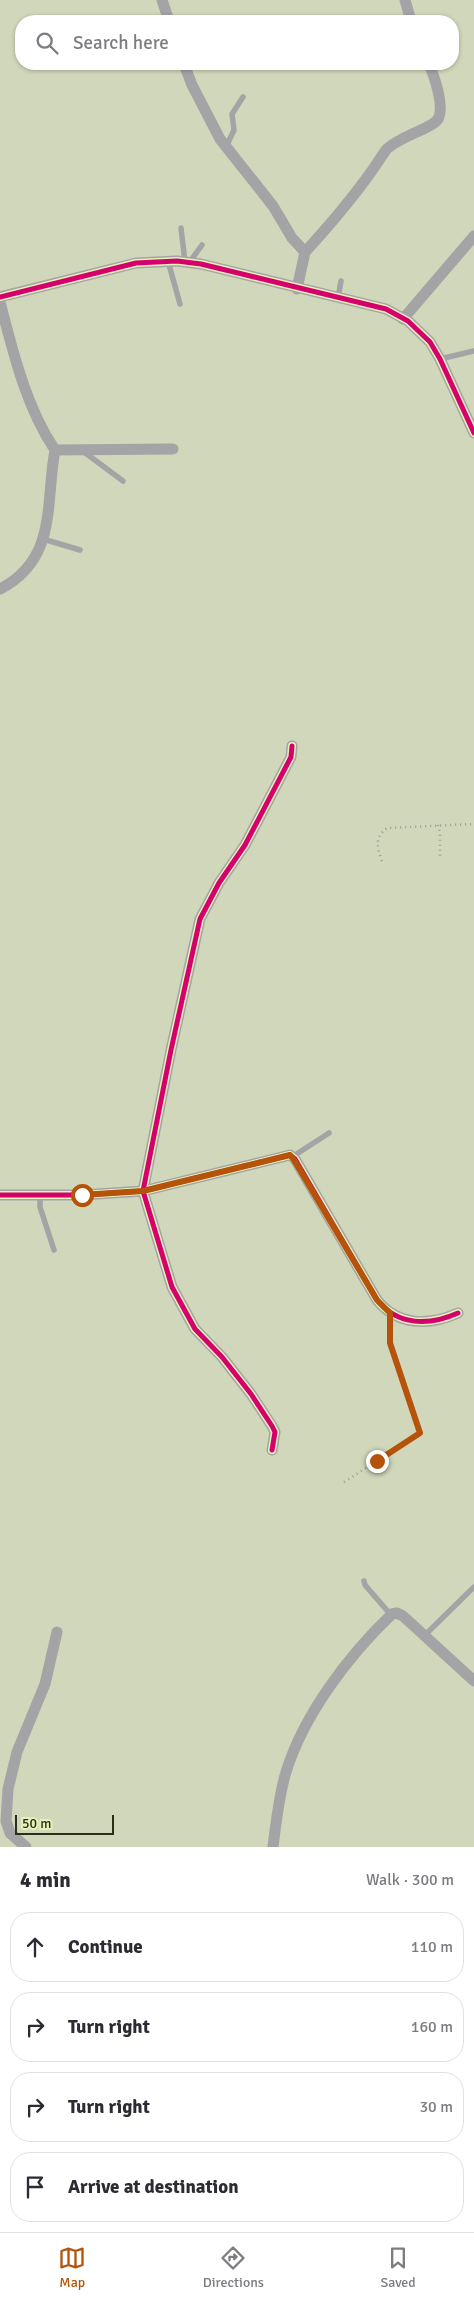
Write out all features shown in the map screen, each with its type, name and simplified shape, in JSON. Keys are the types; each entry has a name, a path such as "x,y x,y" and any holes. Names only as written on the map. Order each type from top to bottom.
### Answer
{"street":[{"path":"162,0 167,15"},
{"path":"405,0 409,15"},
{"path":"187,70 208,118 226,147 268,199 292,238 305,252"},
{"path":"297,289 305,252 371,173 387,150 405,136 432,126 438,120 440,114 436,81 431,70"},
{"path":"403,319 474,236"},
{"path":"0,297 136,263 187,262 386,309 403,319 430,342 440,359 474,433"},
{"path":"0,302 10,342 30,400 45,436 55,450 47,524 43,539 23,574 0,589"},
{"path":"55,450 173,450"},
{"path":"272,1450 275,1432 272,1426 251,1394 222,1357 195,1329 172,1287 143,1191 170,1050 200,919 218,883 245,845 291,757 292,746"},
{"path":"0,1195 82,1195 143,1191 286,1155 292,1157 377,1300 390,1313 407,1320 427,1323 445,1320 458,1314"},
{"path":"273,1847 286,1773 306,1728 330,1686 391,1615 397,1613 403,1616 464,1674 474,1681"},
{"path":"26,1847 10,1833 4,1824 6,1821 4,1786 45,1684 57,1632"}],"lane":[{"path":"226,147 234,130 232,114 243,98"},
{"path":"182,228 187,262"},
{"path":"187,262 202,245"},
{"path":"168,262 180,304"},
{"path":"338,298 341,281"},
{"path":"440,359 474,351"},
{"path":"82,451 123,481"},
{"path":"43,539 80,550"},
{"path":"292,1157 329,1133"},
{"path":"40,1195 40,1207 54,1250"},
{"path":"364,1581 365,1586 391,1615"},
{"path":"425,1635 474,1588"}],"path":[{"path":"382,861 377,846 378,837 387,828 474,824"},
{"path":"438,825 440,833 440,859"},
{"path":"344,1482 420,1433 390,1343 390,1313"}],"cycle path":[{"path":"0,297 136,263 177,261 201,264 386,309 408,321 430,342 440,359 474,433"},
{"path":"272,1450 275,1432 272,1426 251,1394 222,1357 195,1329 172,1287 143,1191 171,1050 200,919 219,883 245,845 291,757 292,746"},
{"path":"0,1195 82,1195 143,1191 290,1155 295,1159 377,1300 385,1309 394,1315 414,1321 436,1320 458,1313"}],"route":[{"path":"82,1195 143,1191 290,1155 377,1300 390,1313 390,1343 420,1433 377,1461"}]}
